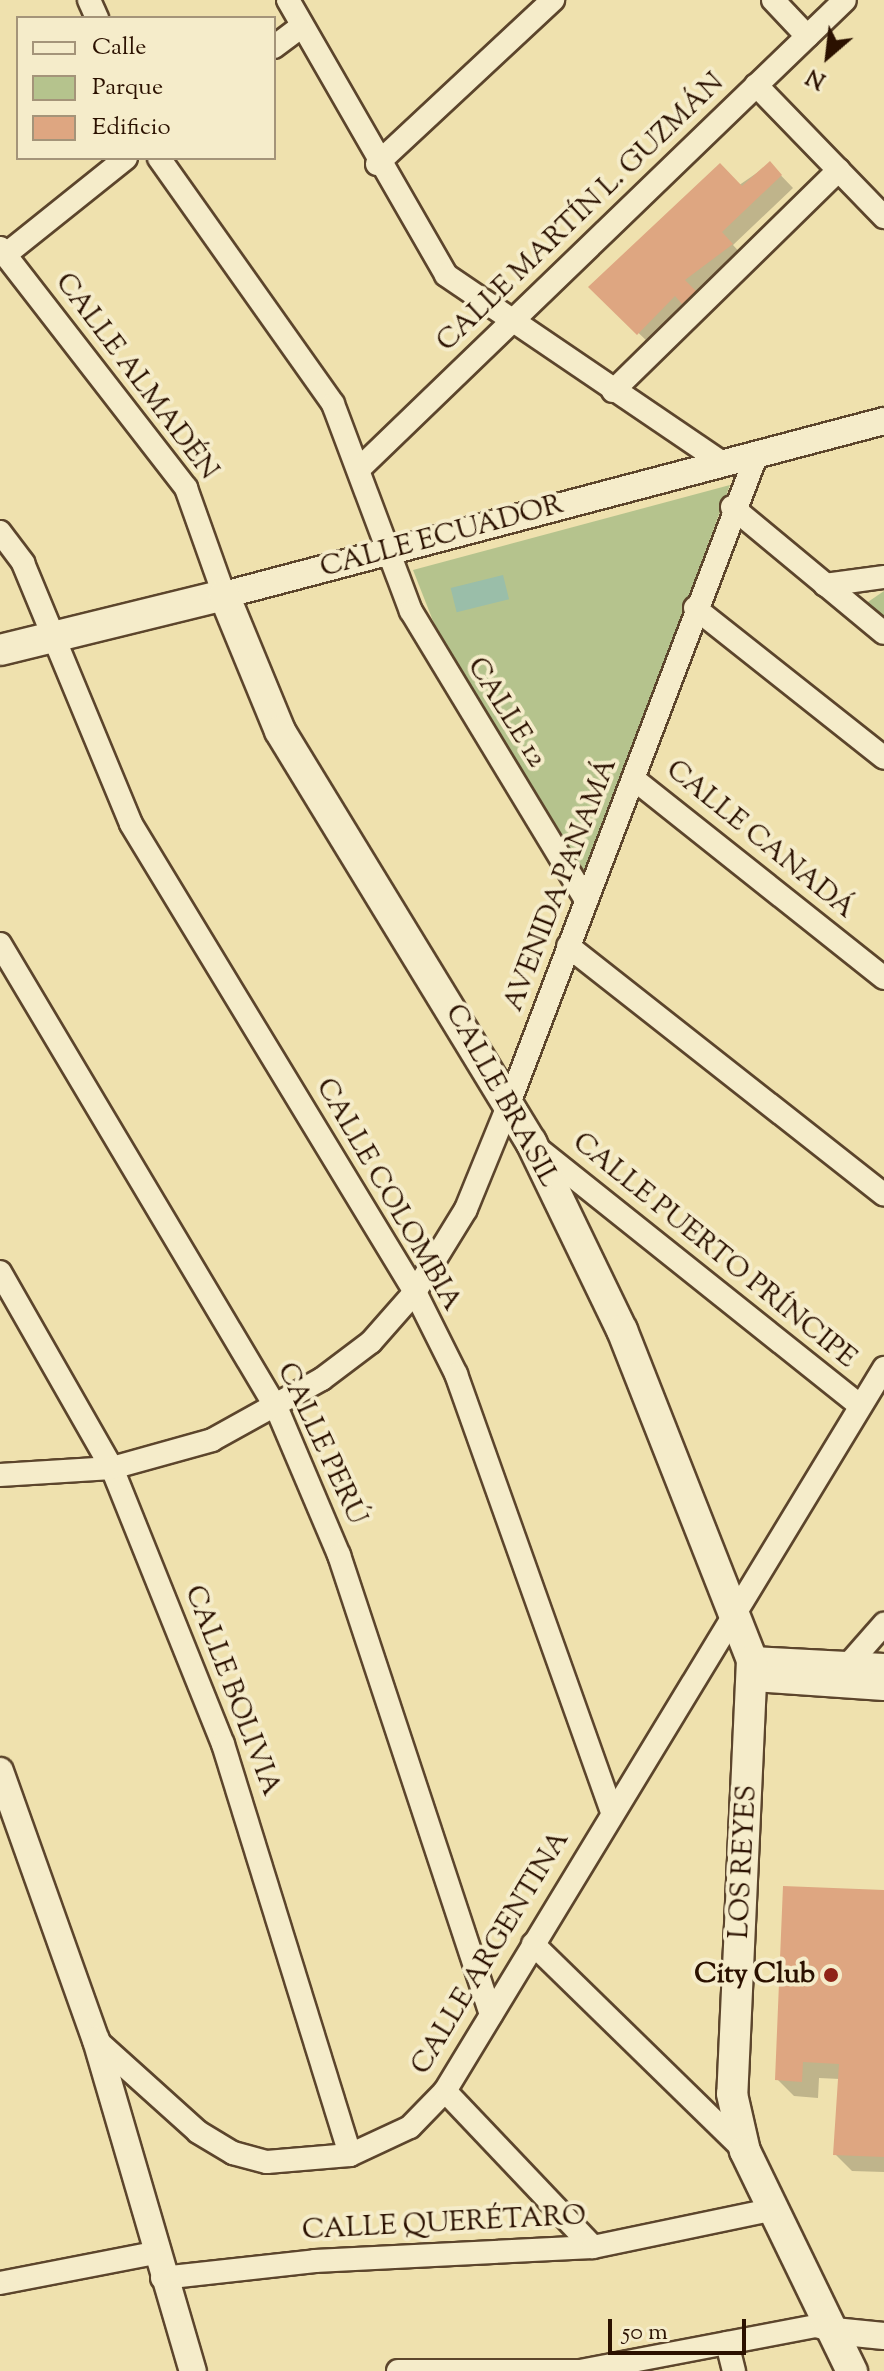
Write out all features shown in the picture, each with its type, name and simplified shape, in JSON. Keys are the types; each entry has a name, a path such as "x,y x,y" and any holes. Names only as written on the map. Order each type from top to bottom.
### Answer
{"main road":[{"name":"CALLE ECUADOR","path":"0,650 224,595"},
{"name":"CALLE BRASIL","path":"224,595 280,731 510,1101 531,1142 622,1330 733,1619"},
{"name":"LOS REYES","path":"733,1619 753,1669 731,2071 745,2151 852,2371"}],"street":[{"path":"288,0 299,28 377,164 446,275 510,323 723,463"},
{"path":"377,164 553,0"},
{"path":"773,0 807,36"},
{"name":"CALLE MARTÍN L. GUZMÁN","path":"359,469 845,0"},
{"path":"276,45 299,28"},
{"path":"756,85 884,217"},
{"path":"2,252 123,160"},
{"name":"CALLE 12","path":"160,160 333,404 389,552 438,660 586,900"},
{"path":"613,391 839,170"},
{"name":"CALLE ALMADÉN","path":"2,252 186,488 224,595"},
{"name":"CALLE ECUADOR","path":"224,595 884,421"},
{"name":"AVENIDA PANAMÁ","path":"0,1475 112,1468 212,1440 277,1409 371,1342 415,1292 466,1209 635,780 732,507 757,454"},
{"path":"732,507 884,633"},
{"name":"CALLE COLOMBIA","path":"0,532 23,563 51,637 131,824 415,1292 462,1388 612,1812"},
{"path":"825,585 884,577"},
{"path":"695,608 884,758"},
{"name":"CALLE CANADÁ","path":"635,780 884,978"},
{"name":"CALLE PERÚ","path":"0,944 277,1409 344,1569 491,2014"},
{"path":"568,946 884,1195"},
{"name":"CALLE PUERTO PRÍNCIPE","path":"531,1142 860,1406"},
{"name":"CALLE BOLIVIA","path":"0,1272 112,1468 223,1744 350,2155"},
{"name":"CALLE ARGENTINA","path":"96,2040 198,2132 233,2153 267,2162 350,2155 410,2127 445,2091 884,1368"},
{"path":"839,1675 884,1624"},
{"path":"839,1675 884,1667"},
{"path":"753,1669 839,1675 884,1687"},
{"path":"0,1771 96,2040 162,2278 193,2371"},
{"path":"533,1944 745,2151"},
{"path":"445,2091 593,2247"},
{"name":"CALLE QUERÉTARO","path":"162,2278 315,2261 593,2247 775,2209"},
{"path":"0,2283 155,2253"},
{"path":"398,2371 580,2371 816,2326 884,2336"},
{"path":"727,2343 734,2371"}],"green space":[{"path":"730,485 585,876 435,626 413,570"},
{"path":"884,591 884,626 865,604"}],"shaded area":[{"path":"503,575 509,599 457,612 451,588"}],"building":[{"path":"770,161 782,175 722,232 733,244 685,280 696,291 682,304 675,296 637,335 588,287 720,163 742,186"},
{"name":"City Club","path":"783,1886 884,1890 884,2157 833,2155 839,2064 803,2062 802,2082 775,2080"}],"place":[{"name":"City Club","path":"831,1975"}]}
